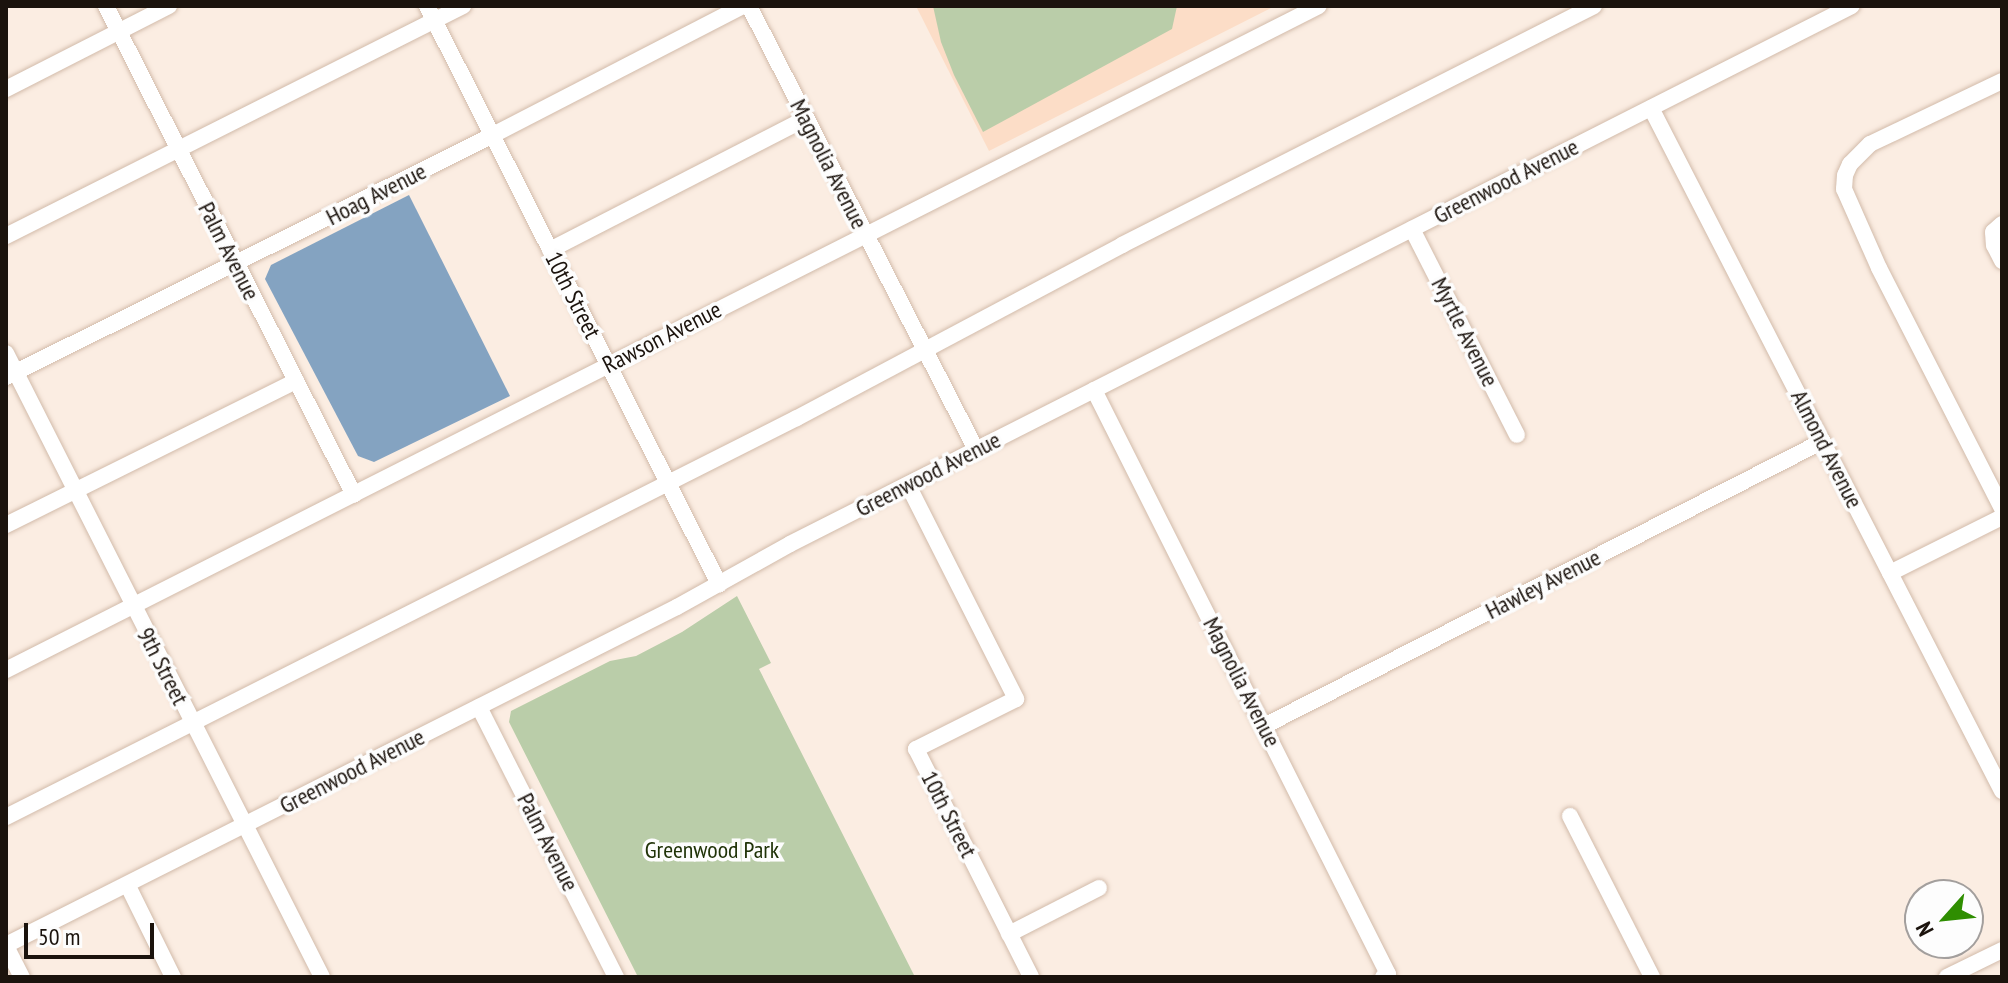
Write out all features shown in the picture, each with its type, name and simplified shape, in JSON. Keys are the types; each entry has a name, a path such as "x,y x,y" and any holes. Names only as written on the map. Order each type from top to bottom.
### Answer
{"street":[{"name":"Palm Avenue","path":"106,6 354,495"},
{"path":"6,89 169,6"},
{"path":"6,236 431,13 463,6"},
{"name":"Magnolia Avenue","path":"746,6 976,450"},
{"name":"Hoag Avenue","path":"11,374 746,6"},
{"name":"Rawson Avenue","path":"6,670 1319,6"},
{"path":"6,817 668,483 924,348 1594,6"},
{"name":"Greenwood Avenue","path":"6,946 1651,108 1833,10 1852,6"},
{"name":"10th Street","path":"431,13 719,584"},
{"path":"2002,81 1870,144 1850,164 1844,189 1879,268 2002,508"},
{"name":"Almond Avenue","path":"1651,108 2002,791"},
{"path":"550,250 805,119"},
{"path":"2002,224 1993,232 1994,245 2002,261"},
{"name":"Myrtle Avenue","path":"1412,229 1517,435"},
{"name":"9th Street","path":"6,353 11,374 75,491 322,977"},
{"path":"6,525 296,381"},
{"name":"Magnolia Avenue","path":"1094,390 1386,976"},
{"name":"Hawley Avenue","path":"1264,726 1823,441"},
{"name":"10th Street","path":"908,485 1016,699 916,749 1031,977"},
{"path":"1890,573 2002,517"},
{"name":"Palm Avenue","path":"479,707 616,977"},
{"path":"1570,816 1652,977"},
{"path":"128,886 173,977"},
{"path":"1009,934 1099,888"},
{"path":"6,946 22,977"},
{"path":"1947,977 2002,950"}],"shaded area":[{"path":"916,6 1275,6 989,151"}],"green space":[{"path":"933,6 1177,6 1172,29 983,132 954,75 941,42"},
{"name":"Greenwood Park","path":"737,596 771,663 759,669 915,977 638,977 509,722 511,711 610,661 636,656 682,632"}],"water":[{"path":"409,195 510,396 374,462 358,456 265,279 271,265"}]}
